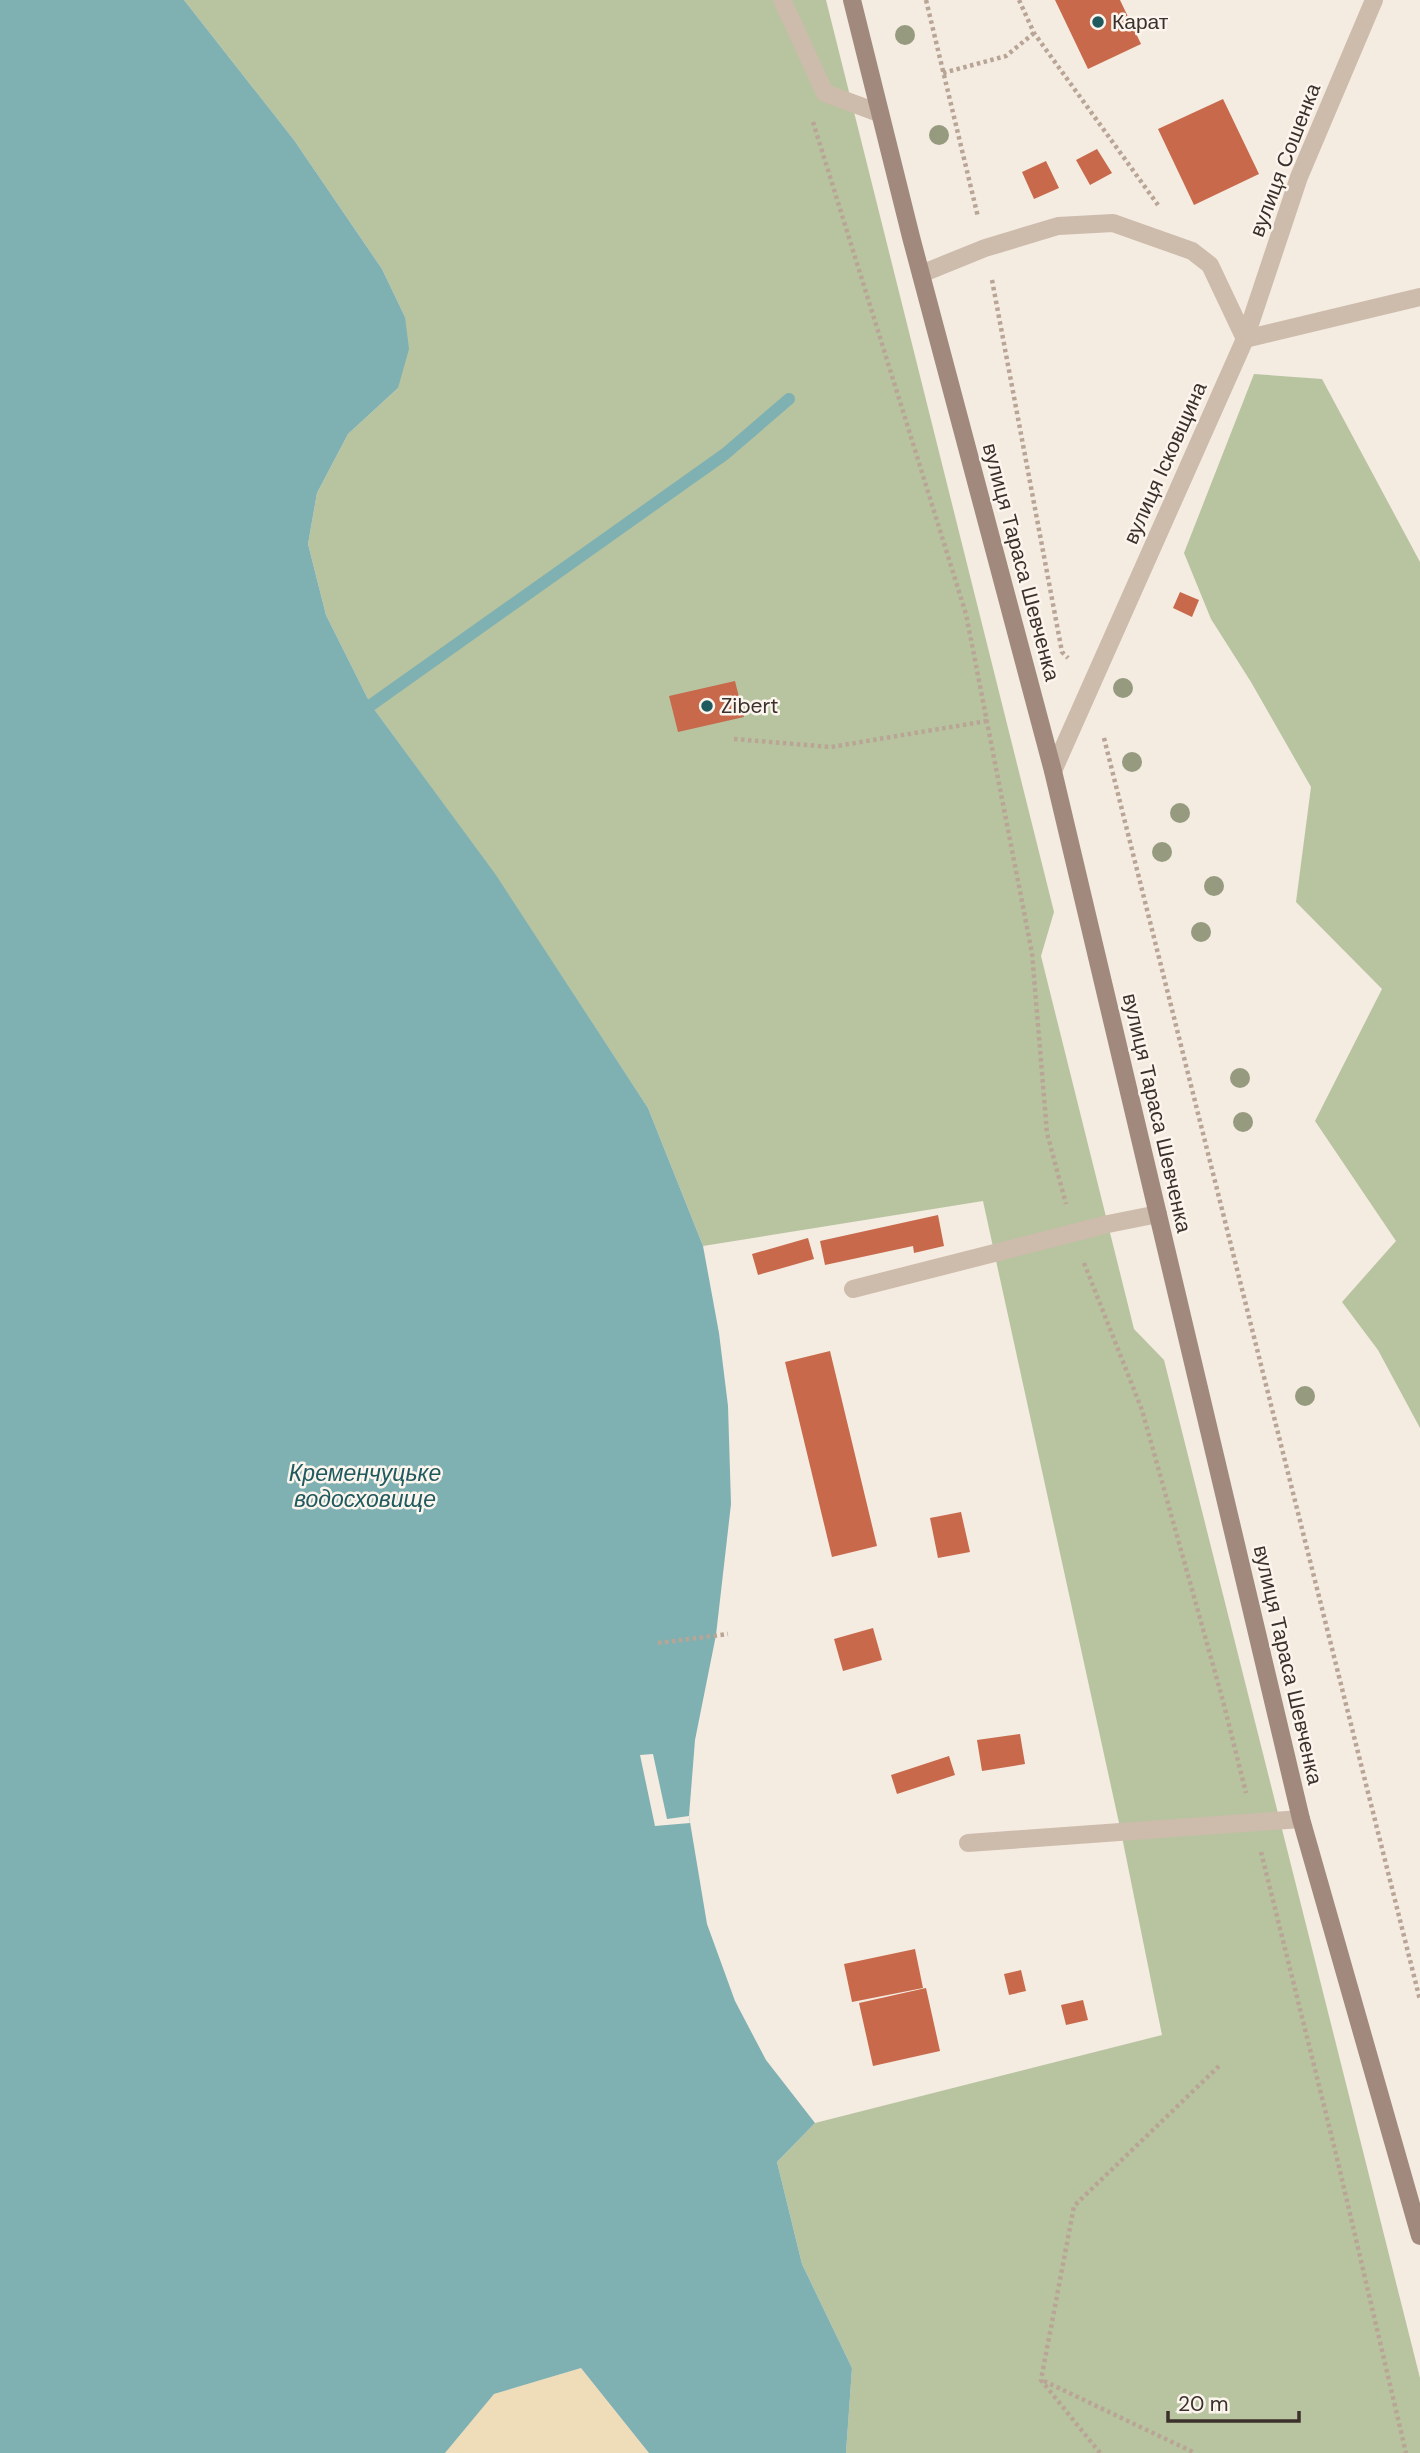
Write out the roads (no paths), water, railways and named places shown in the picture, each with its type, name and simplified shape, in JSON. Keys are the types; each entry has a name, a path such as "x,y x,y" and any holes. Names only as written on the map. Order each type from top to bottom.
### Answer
{"street":[{"path":"782,0 825,93 879,113"},
{"name":"вулиця Тараса Шевченка","path":"852,0 921,274 1054,771 1301,1819 1420,2236"},
{"name":"вулиця Сошенка","path":"1245,338 1299,177 1374,0"},
{"path":"921,274 985,248 1058,226 1113,223 1192,251 1210,265 1245,338 1420,297"},
{"name":"вулиця Ісковщина","path":"1054,771 1245,338"},
{"path":"853,1289 1108,1224 1158,1214"},
{"path":"968,1843 1301,1819"}],"water":[{"name":"Кременчуцьке водосховище","path":"0,0 184,0 294,140 382,269 405,317 409,349 398,388 348,434 317,493 308,544 326,615 371,705 496,875 648,1108 703,1246 719,1333 728,1406 731,1504 716,1635 695,1740 689,1816 707,1924 735,2001 766,2060 815,2123 777,2162 802,2264 852,2368 846,2453 649,2453 581,2368 494,2394 445,2453 0,2453"}],"waterway":[{"path":"355,711 371,705 725,454 789,399"}],"place":[{"name":"Карат","path":"1098,22"},
{"name":"Zibert","path":"707,706"}]}
